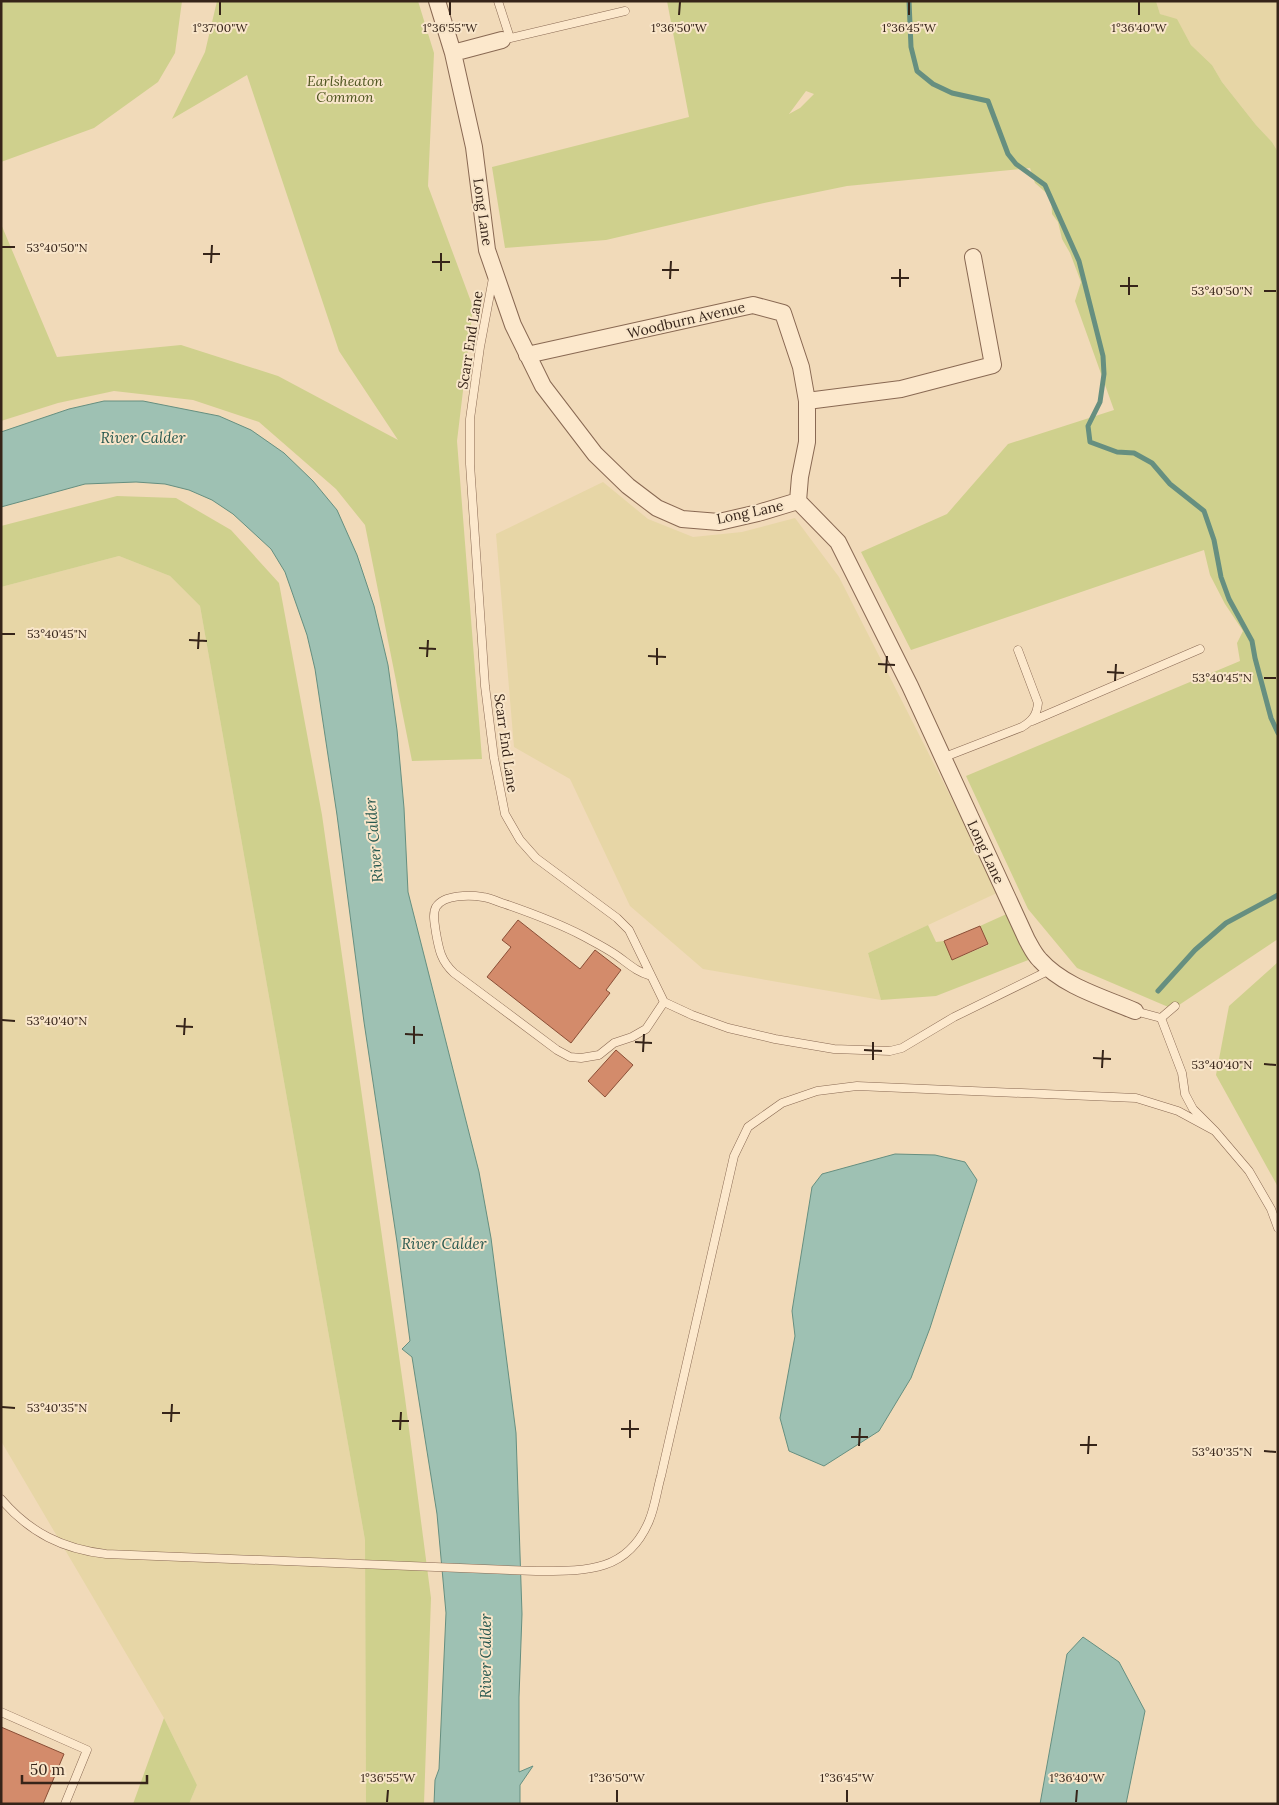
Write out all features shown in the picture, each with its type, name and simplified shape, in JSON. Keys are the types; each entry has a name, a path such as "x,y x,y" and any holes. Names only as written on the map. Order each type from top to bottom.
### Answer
{"street":[{"name":"Long Lane","path":"437,1 453,53 474,147 487,250 513,325 543,386 594,454 628,486 657,508 682,519 719,522 798,501 838,542 910,686 1027,940 1038,958 1050,970 1073,984 1134,1011"},
{"path":"453,53 506,39"},
{"path":"807,402 901,389 993,365 973,257"},
{"name":"Woodburn Avenue","path":"527,356 752,305 783,313 801,367 807,402 807,442 800,477 798,501"}],"lane":[{"path":"498,1 506,39 625,11"},
{"name":"Scarr End Lane","path":"494,271 471,410 470,464 485,686 498,786 505,814 512,828 536,858 617,918 629,930 664,1002"},
{"path":"942,758 1022,727 1200,649"},
{"path":"1018,650 1038,703 1037,711 1032,721"},
{"path":"651,976 638,972 615,954 582,936 522,910 484,897 461,896 440,902 435,908 435,929 445,965 556,1050 570,1057 581,1058 599,1054 614,1042 632,1037 646,1029 664,1002 692,1015 728,1028 775,1039 834,1049 890,1051 902,1048 954,1017 1050,970"},
{"path":"1175,1006 1161,1018 1182,1074 1184,1094 1193,1109 1249,1170 1271,1209 1278,1228"},
{"name":"Long Lane","path":"1134,1011 1161,1018"},
{"path":"1,1499 13,1512 42,1535 82,1551 106,1554 536,1572 597,1568 618,1560 635,1545 649,1520 661,1476 734,1156 748,1127 782,1103 817,1091 856,1086 1136,1098 1178,1111 1215,1131"},
{"path":"1,1712 87,1750 65,1804"}],"shaded area":[{"path":"1156,1 1278,1 1278,152 1272,142 1222,82 1212,65 1191,45 1177,20 1160,14"},
{"path":"603,482 648,519 693,537 742,532 795,518 839,577 999,892 868,953 881,1000 703,969 630,906 570,779 514,747 496,534"},
{"path":"119,556 170,576 200,606 365,1540 366,1804 189,1804 197,1785 164,1718 1,1441 1,587"}],"green space":[{"path":"1,1 182,1 175,53 158,82 94,128 1,162"},
{"name":"Earlsheaton Common","path":"217,1 418,1 434,53 428,186 473,307 457,441 482,759 412,761 365,525 336,489 259,422 193,400 114,391 58,403 1,421 1,224 57,357 181,345 278,376 398,440 339,351 247,75 172,119 205,52"},
{"path":"667,1 1156,1 1160,14 1177,19 1191,45 1212,65 1222,82 1272,142 1278,152 1278,939 1173,1009 1077,968 1028,909 966,776 1240,661 1237,643 1243,631 1225,604 1210,575 1204,550 911,650 861,552 947,514 1008,444 1114,410 1075,301 1081,282 1070,253 1062,239 1058,222 1052,214 1051,197 1035,183 1030,168 847,186 764,203 606,240 505,248 492,167 689,117","holes":["806,91 814,94 800,108 789,114"]},
{"path":"117,496 176,498 231,530 279,583 322,815 405,1398 431,1598 424,1804 366,1804 365,1540 200,606 170,576 119,556 1,587 1,526"},
{"path":"1011,912 1031,959 936,996 881,1000 868,953 928,925 936,942 944,941 952,960 988,945 980,926"},
{"path":"1278,962 1278,1187 1216,1075 1229,1006"},
{"path":"164,1718 197,1785 189,1804 133,1804"}],"water":[{"name":"River Calder","path":"104,401 143,401 219,416 251,430 284,453 313,481 337,510 357,555 374,606 388,665 397,730 404,808 408,892 479,1172 491,1238 516,1433 522,1614 519,1772 533,1766 520,1785 520,1804 434,1804 435,1780 439,1769 446,1613 437,1514 412,1357 402,1349 410,1341 315,669 307,635 285,572 271,549 233,514 212,500 189,490 165,484 136,482 85,484 1,507 1,432 69,409"},
{"path":"895,1154 935,1155 965,1162 977,1180 930,1328 911,1378 879,1431 824,1466 789,1451 780,1418 795,1336 792,1311 812,1187 822,1174"},
{"path":"1083,1637 1119,1662 1145,1711 1126,1804 1040,1804 1067,1654"}],"building":[{"path":"518,920 580,969 595,950 621,970 606,990 610,993 571,1043 487,977 511,947 502,940"},
{"path":"980,926 988,944 952,960 944,941"},
{"path":"616,1050 633,1065 605,1097 588,1081"},
{"path":"1,1727 64,1754 43,1804 1,1804"}],"waterway":[{"path":"909,1 911,47 917,71 933,84 952,93 988,101 1008,154 1016,164 1045,185 1079,261 1103,356 1104,374 1100,402 1088,426 1090,442 1117,452 1134,453 1152,463 1170,484 1204,511 1214,540 1221,577 1229,599 1252,641 1271,718 1278,733"},
{"path":"1158,991 1195,950 1226,923 1278,895"}]}
